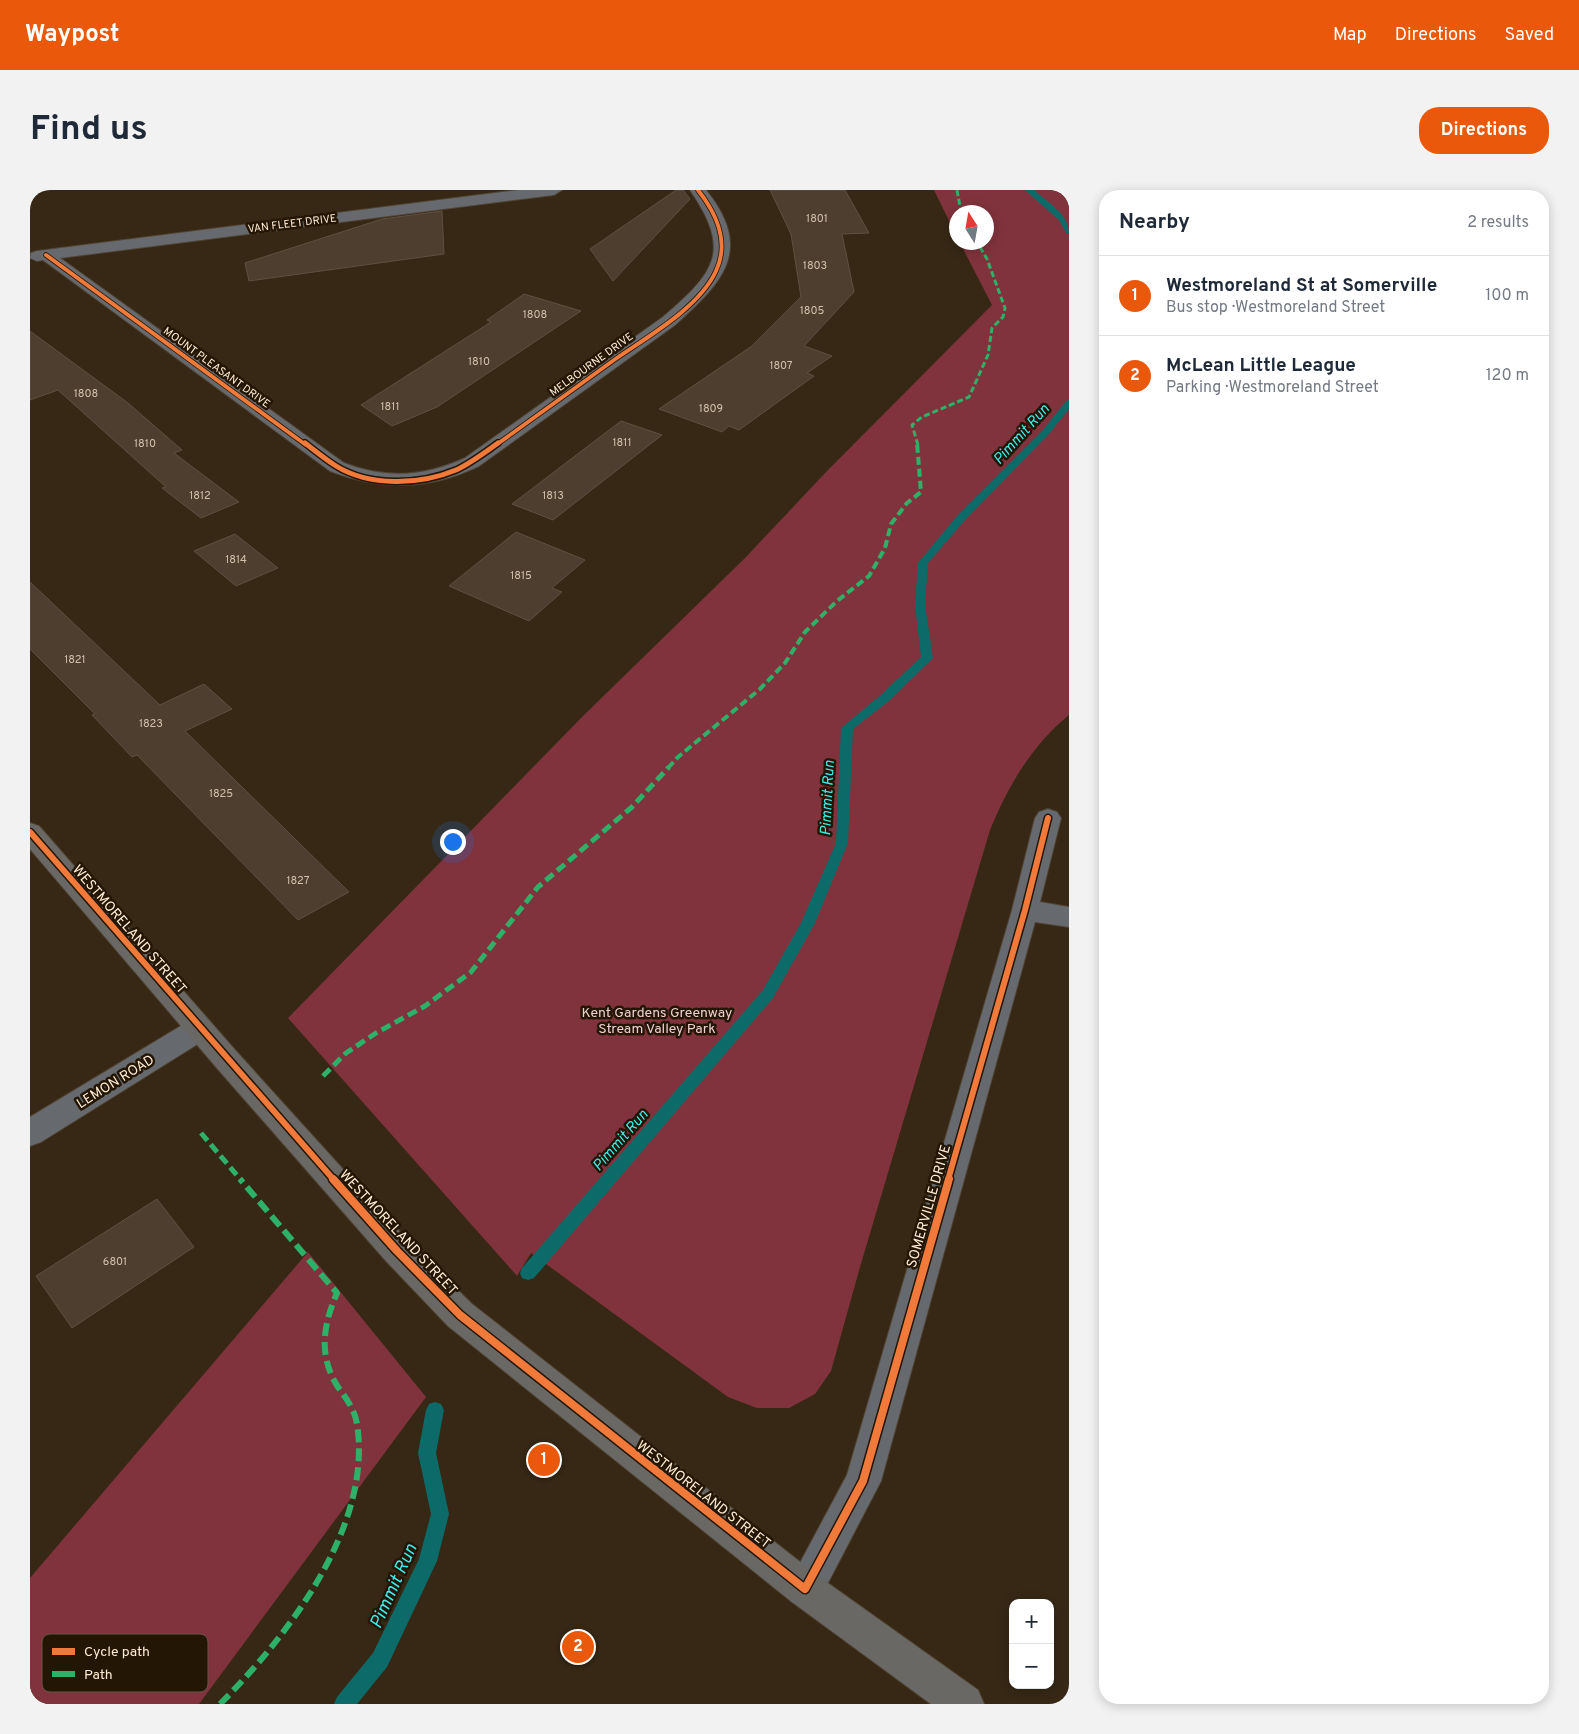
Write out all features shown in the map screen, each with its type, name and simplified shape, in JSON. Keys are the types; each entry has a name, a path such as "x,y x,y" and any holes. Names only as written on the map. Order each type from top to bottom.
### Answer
{"main road":[{"name":"WESTMORELAND STREET","path":"30,832 199,1029 397,1251 460,1316 805,1589 964,1704"}],"street":[{"name":"VAN FLEET DRIVE","path":"38,256 554,190"},
{"name":"MELBOURNE DRIVE","path":"383,482 409,482 435,478 472,462 668,321 699,296 716,270 721,256 723,237 718,218 698,190"},
{"name":"MOUNT PLEASANT DRIVE","path":"38,256 337,467 357,476 383,482"},
{"path":"376,500 383,482"},
{"name":"SOMERVILLE DRIVE","path":"805,1589 863,1481 1024,910 1048,818"},
{"path":"1024,910 1069,916"},
{"name":"LEMON ROAD","path":"30,1133 199,1029"}],"green space":[{"name":"Kent Gardens Greenway Stream Valley Park","path":"934,190 1069,190 1069,715 1044,739 1022,767 990,830 860,1267 831,1371 815,1394 789,1408 757,1408 728,1397 531,1253 517,1276 288,1018 583,716 745,558 827,471 992,305 964,250 994,250 994,205 949,205 949,221"},
{"path":"308,1252 426,1397 208,1692 208,1634 42,1634 42,1692 208,1692 199,1704 30,1704 30,1578"}],"building":[{"path":"676,190 683,190 690,199 613,281 590,249"},
{"path":"770,190 845,190 869,233 842,234 854,292 804,346 832,356 807,373 814,376 739,430 729,426 722,432 659,409 752,346 801,297 791,234"},
{"path":"442,211 444,254 249,281 245,263 382,219"},
{"path":"524,294 581,311 437,407 392,426 361,405 491,322 487,320"},
{"path":"30,331 128,403 182,450 174,453 239,502 201,518 162,488 166,487 58,390 30,400"},
{"path":"621,421 662,435 553,520 512,504"},
{"path":"516,532 585,560 552,588 562,592 529,621 449,586"},
{"path":"235,534 278,568 236,586 194,551"},
{"path":"30,582 160,705 204,684 232,709 185,731 349,892 298,920 137,755 132,757 92,715 95,714 30,649"},
{"path":"157,1199 194,1247 72,1328 36,1276"}],"waterway":[{"name":"Pimmit Run","path":"1029,190 1062,219 1069,231"},
{"name":"Pimmit Run","path":"528,1273 768,994 808,923 842,843 847,728 886,697 927,658 920,605 923,563 961,518 1045,433 1069,403"},
{"name":"Pimmit Run","path":"344,1704 380,1660 428,1561 440,1514 427,1453 435,1410"}],"marked path":[{"path":"957,190 960,205"},
{"path":"323,1076 346,1053 376,1033 425,1006 471,972 538,887 632,807 678,757 760,689 785,663 805,632 837,601 869,576 885,548 891,524 907,503 921,492 919,449 912,425 922,417 969,397 982,372 991,347 992,328 1003,317 1005,308 987,259 982,250"},
{"path":"201,1133 337,1293 328,1316 324,1349 330,1372 356,1418 360,1458 354,1496 340,1535 320,1575 270,1649 220,1704"}],"cycle path":[{"path":"46,255 337,467 371,478 405,481 439,476 472,462 669,321 698,296 717,270 721,257 722,243 720,229 715,216 698,190"},
{"path":"30,832 226,1059 397,1251 460,1315 805,1589 863,1481 1025,910 1048,818"}],"place":[{"name":"Westmoreland St at Somerville","path":"544,1460"},
{"name":"McLean Little League","path":"578,1647"}]}
